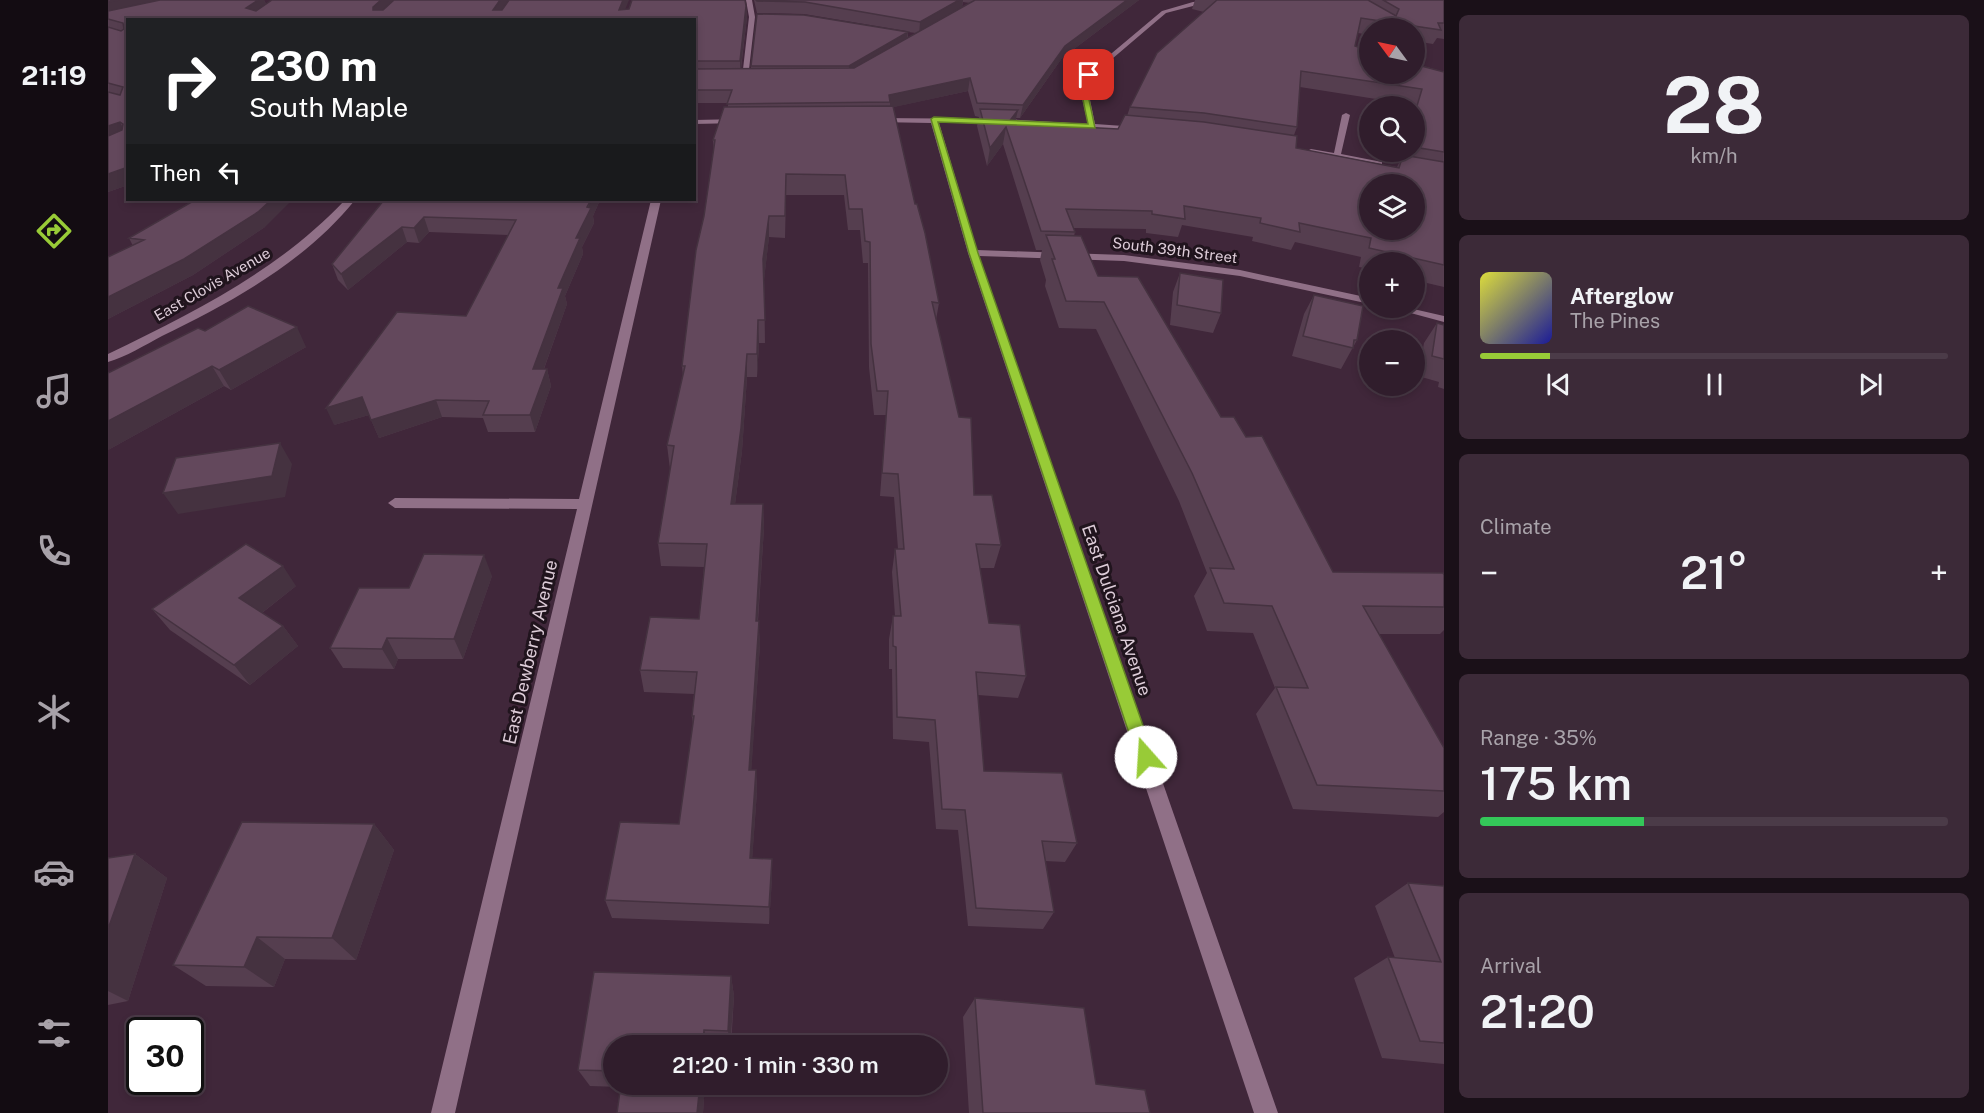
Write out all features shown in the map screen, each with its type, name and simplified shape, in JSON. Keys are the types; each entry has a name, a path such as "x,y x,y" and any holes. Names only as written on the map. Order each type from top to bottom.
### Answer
{"street":[{"path":"745,78 752,17 749,0"},
{"path":"1092,126 1084,90 1089,75 1164,12 1193,4 1232,0"},
{"path":"752,17 761,17"},
{"path":"735,78 756,78"},
{"path":"1337,156 1346,115"},
{"path":"862,120 934,119 1149,130"},
{"name":"East Dulciana Avenue","path":"934,119 973,253 1266,1113"},
{"path":"696,122 754,121"},
{"path":"1304,150 1391,166"},
{"name":"East Clovis Avenue","path":"108,358 253,280 318,232 349,201"},
{"name":"East Dewberry Avenue","path":"443,1113 656,201"},
{"name":"South 39th Street","path":"973,253 1124,258 1240,273 1359,299"},
{"path":"1425,315 1444,319"},
{"path":"395,503 585,504"}],"building":[{"path":"160,0 258,0 246,8 256,11 272,0 381,0 373,7 373,10 383,10 394,0 500,0 493,10 502,10 509,0 623,0 619,10 629,9 632,0 745,0 746,6 740,61 696,61 696,18 126,18 126,168 108,174 108,136 122,130 123,124 120,122 108,126 108,92 120,95 123,87 108,83 108,27 121,31 124,29 123,23 108,19 108,11"},
{"path":"756,0 959,0 920,22 805,2"},
{"path":"975,0 1127,0 1065,46 1023,105 977,103 970,78 889,95 890,102 727,104 732,90 696,90 696,69 854,68"},
{"path":"1217,0 1368,0 1396,16 1399,9 1383,0 1444,0 1444,23 1438,23 1441,30 1425,28 1425,18 1359,18 1355,46 1359,47 1359,80 1301,71 1297,127 1204,113 1130,107 1157,53"},
{"path":"757,14 804,15 908,32 849,66 751,66"},
{"path":"1425,67 1444,72 1444,152 1425,149 1425,96 1420,96 1422,89 1388,84 1425,84"},
{"path":"893,106 915,204 917,204 925,233 939,303 932,302 959,417 971,418 974,495 992,495 1001,545 976,544 989,623 1020,625 1026,676 976,672 984,771 1062,773 1077,843 1042,841 1054,912 976,908 965,810 942,809 935,720 897,717 893,616 901,616 895,549 904,549 898,474 882,473 888,391 877,391 871,344 870,242 865,241 862,209 849,209 845,175 786,174 785,216 769,216 763,259 765,320 758,320 757,354 747,354 741,428 731,504 763,504 756,621 759,621 749,770 756,770 750,858 772,859 769,907 605,900 620,822 679,824 694,716 692,716 697,672 640,670 650,617 699,619 707,544 658,543 674,446 667,445 685,366 682,366 696,250 704,216 715,140 713,140 724,107"},
{"path":"980,109 1018,110 1008,123 1118,129 1125,115 1204,122 1297,136 1296,148 1359,162 1399,168 1401,162 1425,162 1425,159 1444,162 1444,265 1425,261 1425,252 1387,252 1369,248 1371,240 1425,240 1425,174 1359,174 1359,236 1299,223 1300,232 1260,223 1261,218 1184,206 1185,219 1152,214 1152,211 1066,209 1075,232 1041,231 1006,127 990,148"},
{"path":"193,201 270,201 258,212 184,259 108,297 108,257 144,240 129,238"},
{"path":"383,201 590,201 587,207 591,208 576,238 580,238 558,288 563,288 533,369 547,369 530,415 483,415 489,401 436,400 371,420 362,397 326,408 397,312 466,316 516,220 424,217 414,228 402,227 341,274 332,264"},
{"path":"1046,235 1081,236 1098,276 1138,277 1221,417 1234,417 1246,437 1262,436 1333,572 1443,573 1444,607 1363,606 1444,748 1444,791 1317,785 1276,687 1308,688 1272,606 1224,603 1210,568 1234,569 1192,473 1104,302 1066,301"},
{"path":"1180,273 1223,280 1221,313 1177,305"},
{"path":"1314,295 1359,305 1359,318 1361,318 1357,340 1354,340 1353,348 1303,336"},
{"path":"248,306 297,327 219,370 212,366 108,421 108,373 198,328 205,331"},
{"path":"1437,323 1444,325 1444,359 1432,356"},
{"path":"280,443 272,476 163,493 176,458"},
{"path":"246,544 283,566 239,598 283,626 234,665 152,609"},
{"path":"424,554 484,555 454,639 387,638 382,649 330,648 359,588 409,588"},
{"path":"242,822 374,824 332,938 257,937 244,967 173,965"},
{"path":"135,854 108,929 108,858"},
{"path":"1408,883 1444,886 1444,1043 1420,1041 1388,957 1441,962"},
{"path":"594,972 731,976 728,1031 704,1030 704,1035 603,1035 603,1071 578,1070"},
{"path":"975,998 1084,1008 1096,1084 1145,1090 1150,1113 983,1113"},
{"path":"619,1095 699,1095 697,1113 617,1113"}],"route":[{"path":"1089,75 1084,90 1092,126 934,119 973,253 1146,757"}]}
